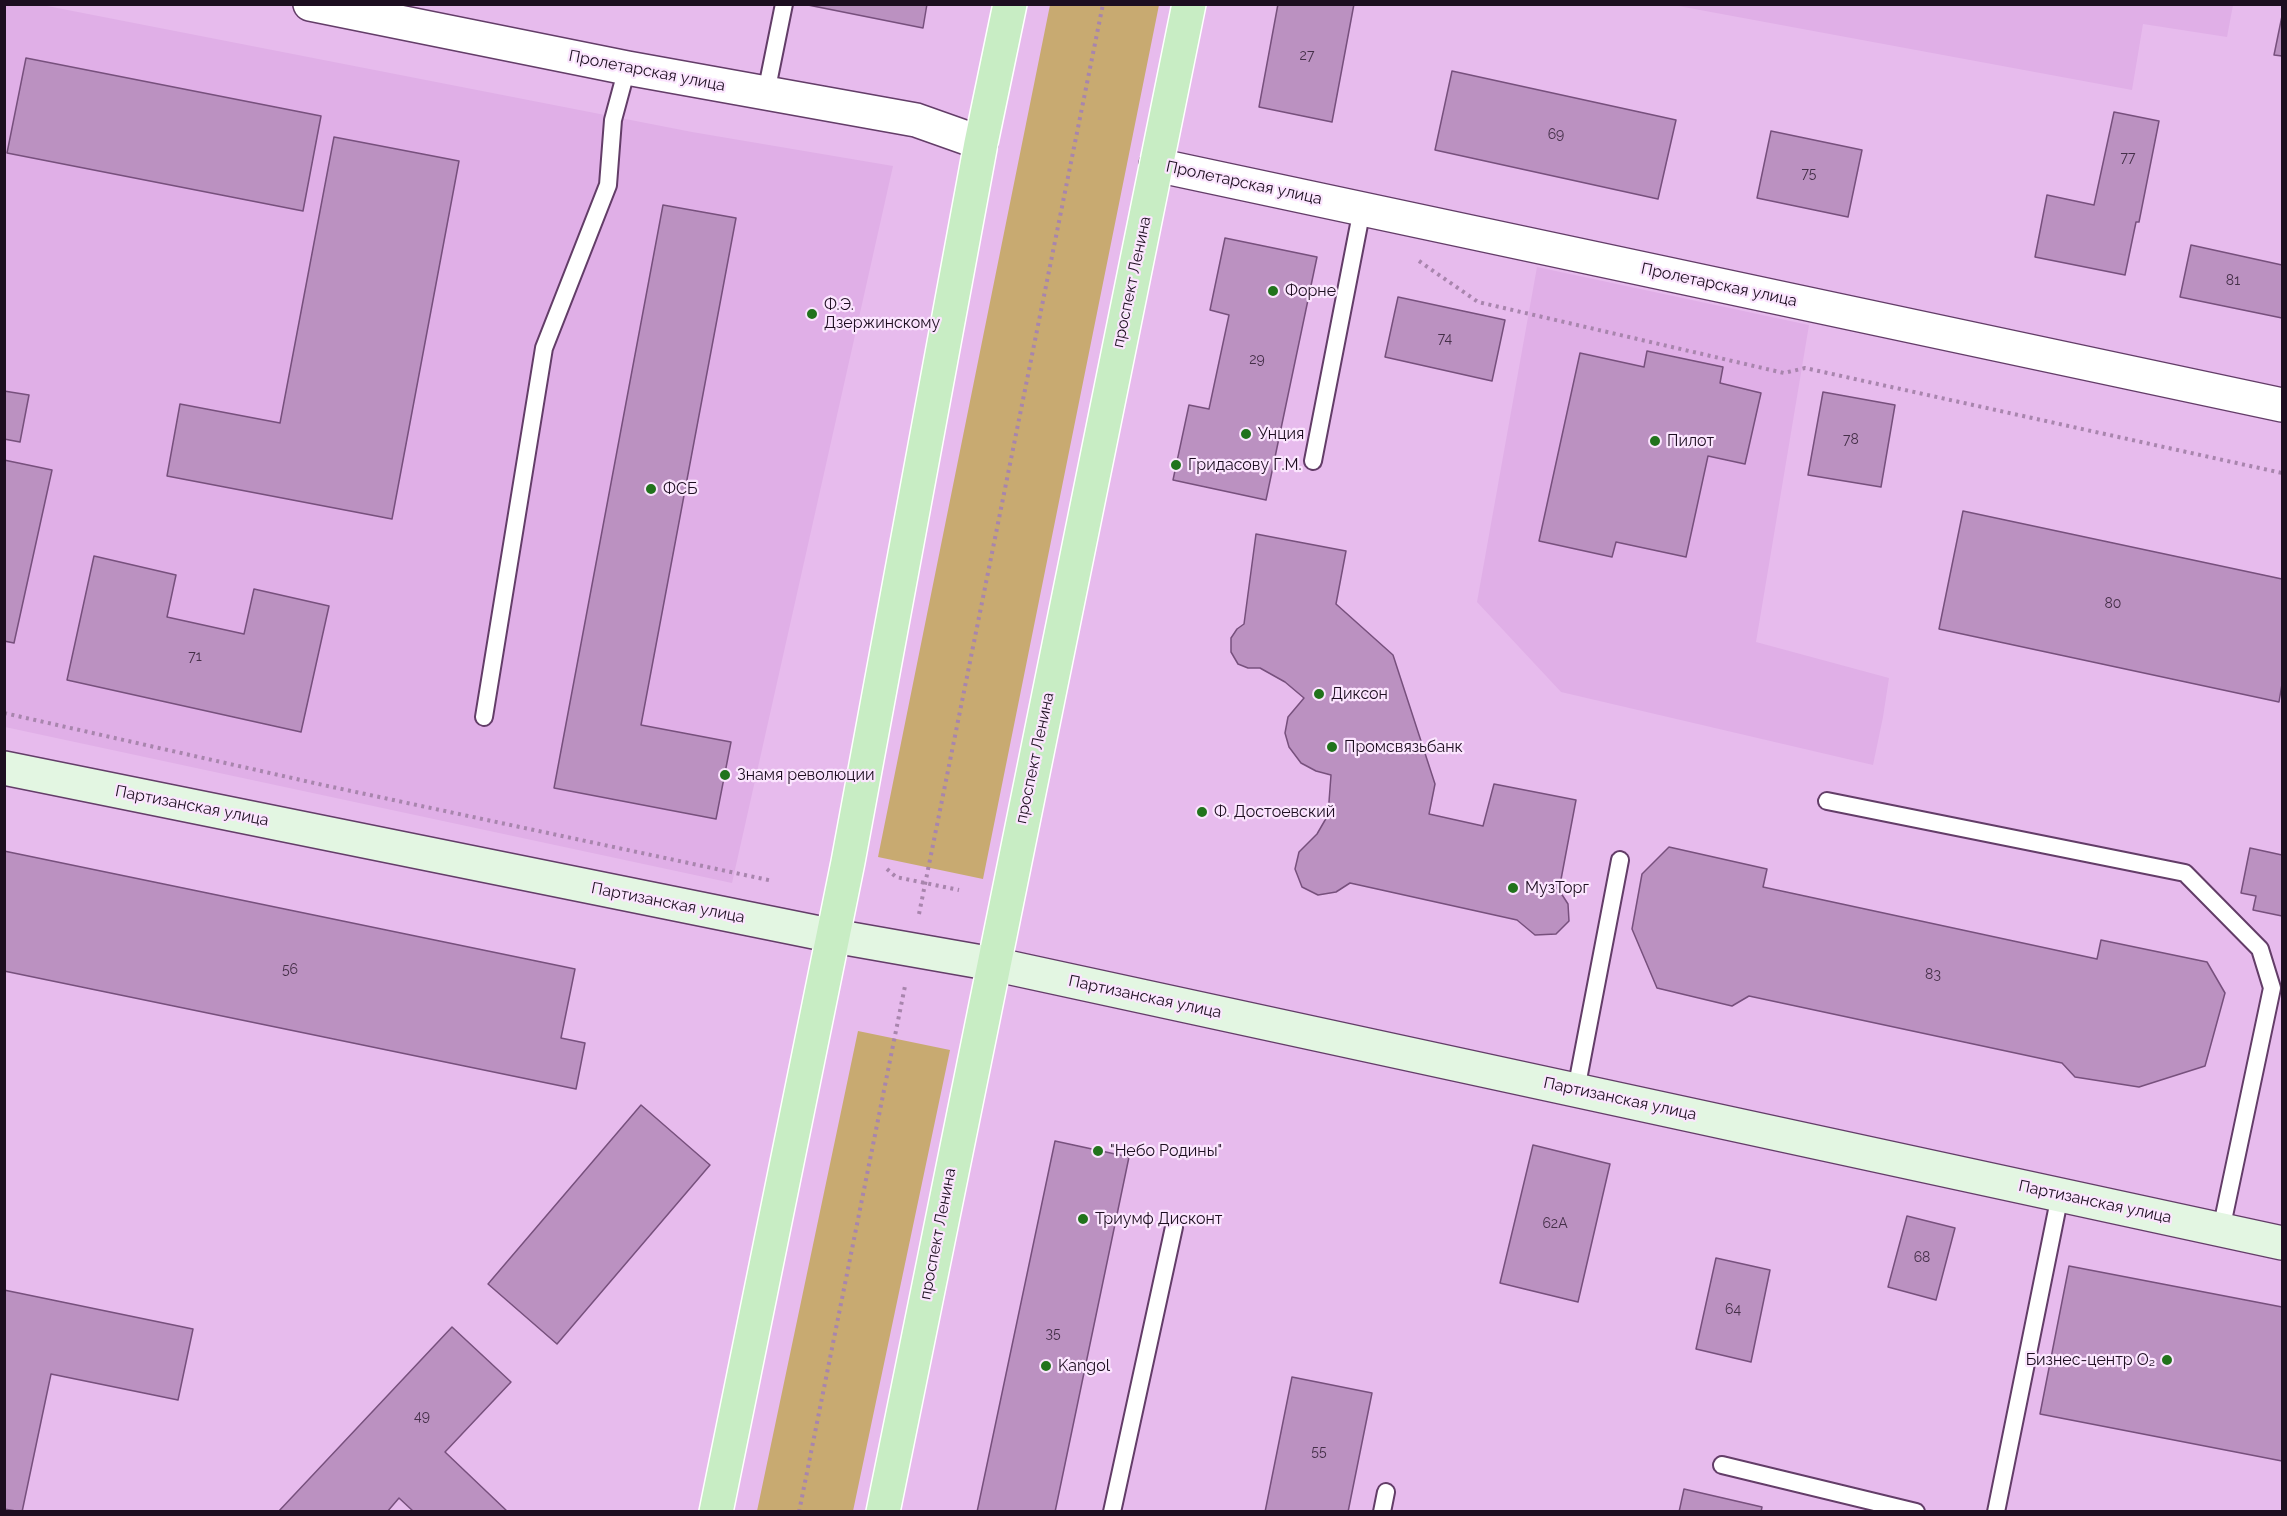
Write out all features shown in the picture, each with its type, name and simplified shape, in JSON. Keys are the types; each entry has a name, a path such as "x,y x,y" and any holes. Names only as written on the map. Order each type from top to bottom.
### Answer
{"main road":[{"path":"716,1512 834,936 981,143 1010,4"},
{"name":"проспект Ленина","path":"883,1512 1189,4"},
{"name":"Партизанская улица","path":"4,768 834,936 993,964 2283,1243"}],"street":[{"name":"Пролетарская улица","path":"310,4 627,68 916,120 981,143"},
{"name":"Пролетарская улица","path":"1156,165 2283,405"}],"lane":[{"path":"766,93 784,4"},
{"path":"484,717 544,348 608,185 613,120 627,68"},
{"path":"1312,460 1362,209"},
{"path":"1827,801 2185,873 2260,949 2272,988 2221,1230"},
{"path":"1576,1090 1620,860"},
{"path":"1996,1512 2060,1195"},
{"path":"1112,1512 1174,1227"},
{"path":"1722,1465 1916,1512"},
{"path":"1382,1512 1386,1492"}],"path":[{"path":"799,1512 1103,4"},
{"path":"1354,248 1419,261 1478,302 1784,373 1805,368 2283,473"},
{"path":"4,712 335,788 776,882"},
{"path":"887,869 896,877 959,890"}],"shaded area":[{"path":"5,5 42,5 692,132 893,166 732,883 5,727"},
{"path":"1050,5 1159,5 983,879 878,857"},
{"path":"1673,5 2233,5 2227,37 2143,24 2132,90"},
{"path":"1537,267 1809,325 1756,642 1889,678 1873,765 1561,692 1477,602"},
{"path":"858,1031 950,1050 853,1511 757,1511"}],"building":[{"path":"803,4 927,4 923,28"},
{"path":"1278,4 1354,4 1332,122 1259,107"},
{"path":"2282,16 2282,56 2274,55"},
{"path":"26,58 321,116 303,211 7,153"},
{"path":"1452,71 1676,120 1658,199 1435,150"},
{"path":"2114,112 2159,121 2139,222 2136,222 2125,275 2035,257 2047,195 2094,205"},
{"path":"1771,131 1862,150 1848,217 1757,198"},
{"path":"334,137 459,161 392,519 167,476 180,404 280,423"},
{"name":"ФСБ","path":"663,205 736,218 641,725 731,742 716,819 554,788"},
{"path":"1225,238 1317,257 1266,500 1173,480 1189,405 1209,409 1229,315 1210,310"},
{"path":"2191,245 2282,265 2282,318 2180,297"},
{"path":"1398,297 1505,320 1492,381 1385,357"},
{"name":"Пилот","path":"1647,351 1723,367 1720,383 1761,393 1745,464 1708,456 1686,557 1616,542 1612,557 1539,541 1580,353 1644,367"},
{"path":"4,391 29,395 20,442 4,439"},
{"path":"1823,392 1895,405 1881,487 1808,475"},
{"path":"4,460 52,470 14,643 4,641"},
{"path":"1963,511 2282,579 2282,684 2279,702 1939,629"},
{"path":"1256,534 1346,551 1336,604 1393,655 1435,784 1429,814 1483,826 1494,784 1576,800 1559,890 1568,904 1569,921 1556,934 1535,935 1517,920 1350,883 1336,892 1318,895 1302,887 1295,869 1299,852 1317,834 1328,815 1331,775 1316,771 1301,763 1289,747 1285,733 1288,717 1304,698 1285,682 1260,668 1248,668 1238,664 1231,652 1231,638 1244,624"},
{"path":"94,556 176,575 167,617 244,634 254,589 329,606 301,732 67,680"},
{"path":"1669,847 1767,869 1763,887 2097,959 2101,940 2207,962 2225,993 2205,1066 2139,1087 2075,1077 2062,1063 1749,996 1732,1006 1657,988 1632,929 1642,874"},
{"path":"2250,848 2282,855 2282,916 2253,910 2256,896 2241,893"},
{"path":"4,851 575,969 561,1038 585,1043 576,1089 4,971"},
{"path":"641,1105 710,1165 557,1344 488,1284"},
{"path":"1055,1141 1129,1157 1055,1512 977,1512"},
{"path":"1533,1145 1610,1164 1578,1302 1500,1283"},
{"path":"1907,1216 1955,1228 1936,1300 1888,1287"},
{"path":"1716,1258 1770,1270 1751,1362 1696,1349"},
{"name":"Бизнес-центр O₂","path":"2069,1266 2282,1307 2282,1461 2040,1414"},
{"path":"4,1290 193,1329 178,1400 51,1374 22,1512 4,1509"},
{"path":"452,1327 511,1382 445,1452 508,1512 414,1512 399,1498 387,1512 278,1512"},
{"path":"1292,1377 1372,1393 1348,1512 1265,1512"},
{"path":"1684,1489 1762,1507 1761,1512 1679,1512"}],"place":[{"name":"Форне","path":"1273,291"},
{"name":"Ф.Э. Дзержинскому","path":"812,314"},
{"name":"Унция","path":"1246,434"},
{"name":"Пилот","path":"1655,441"},
{"name":"Гридасову Г.М.","path":"1176,465"},
{"name":"ФСБ","path":"651,489"},
{"name":"Диксон","path":"1319,694"},
{"name":"Промсвязьбанк","path":"1332,747"},
{"name":"Знамя революции","path":"725,775"},
{"name":"Ф. Достоевский","path":"1202,812"},
{"name":"МузТорг","path":"1513,888"},
{"name":"\"Небо Родины\"","path":"1098,1151"},
{"name":"Триумф Дисконт","path":"1083,1219"},
{"name":"Бизнес-центр O₂","path":"2167,1360"},
{"name":"Kangol","path":"1046,1366"}]}
